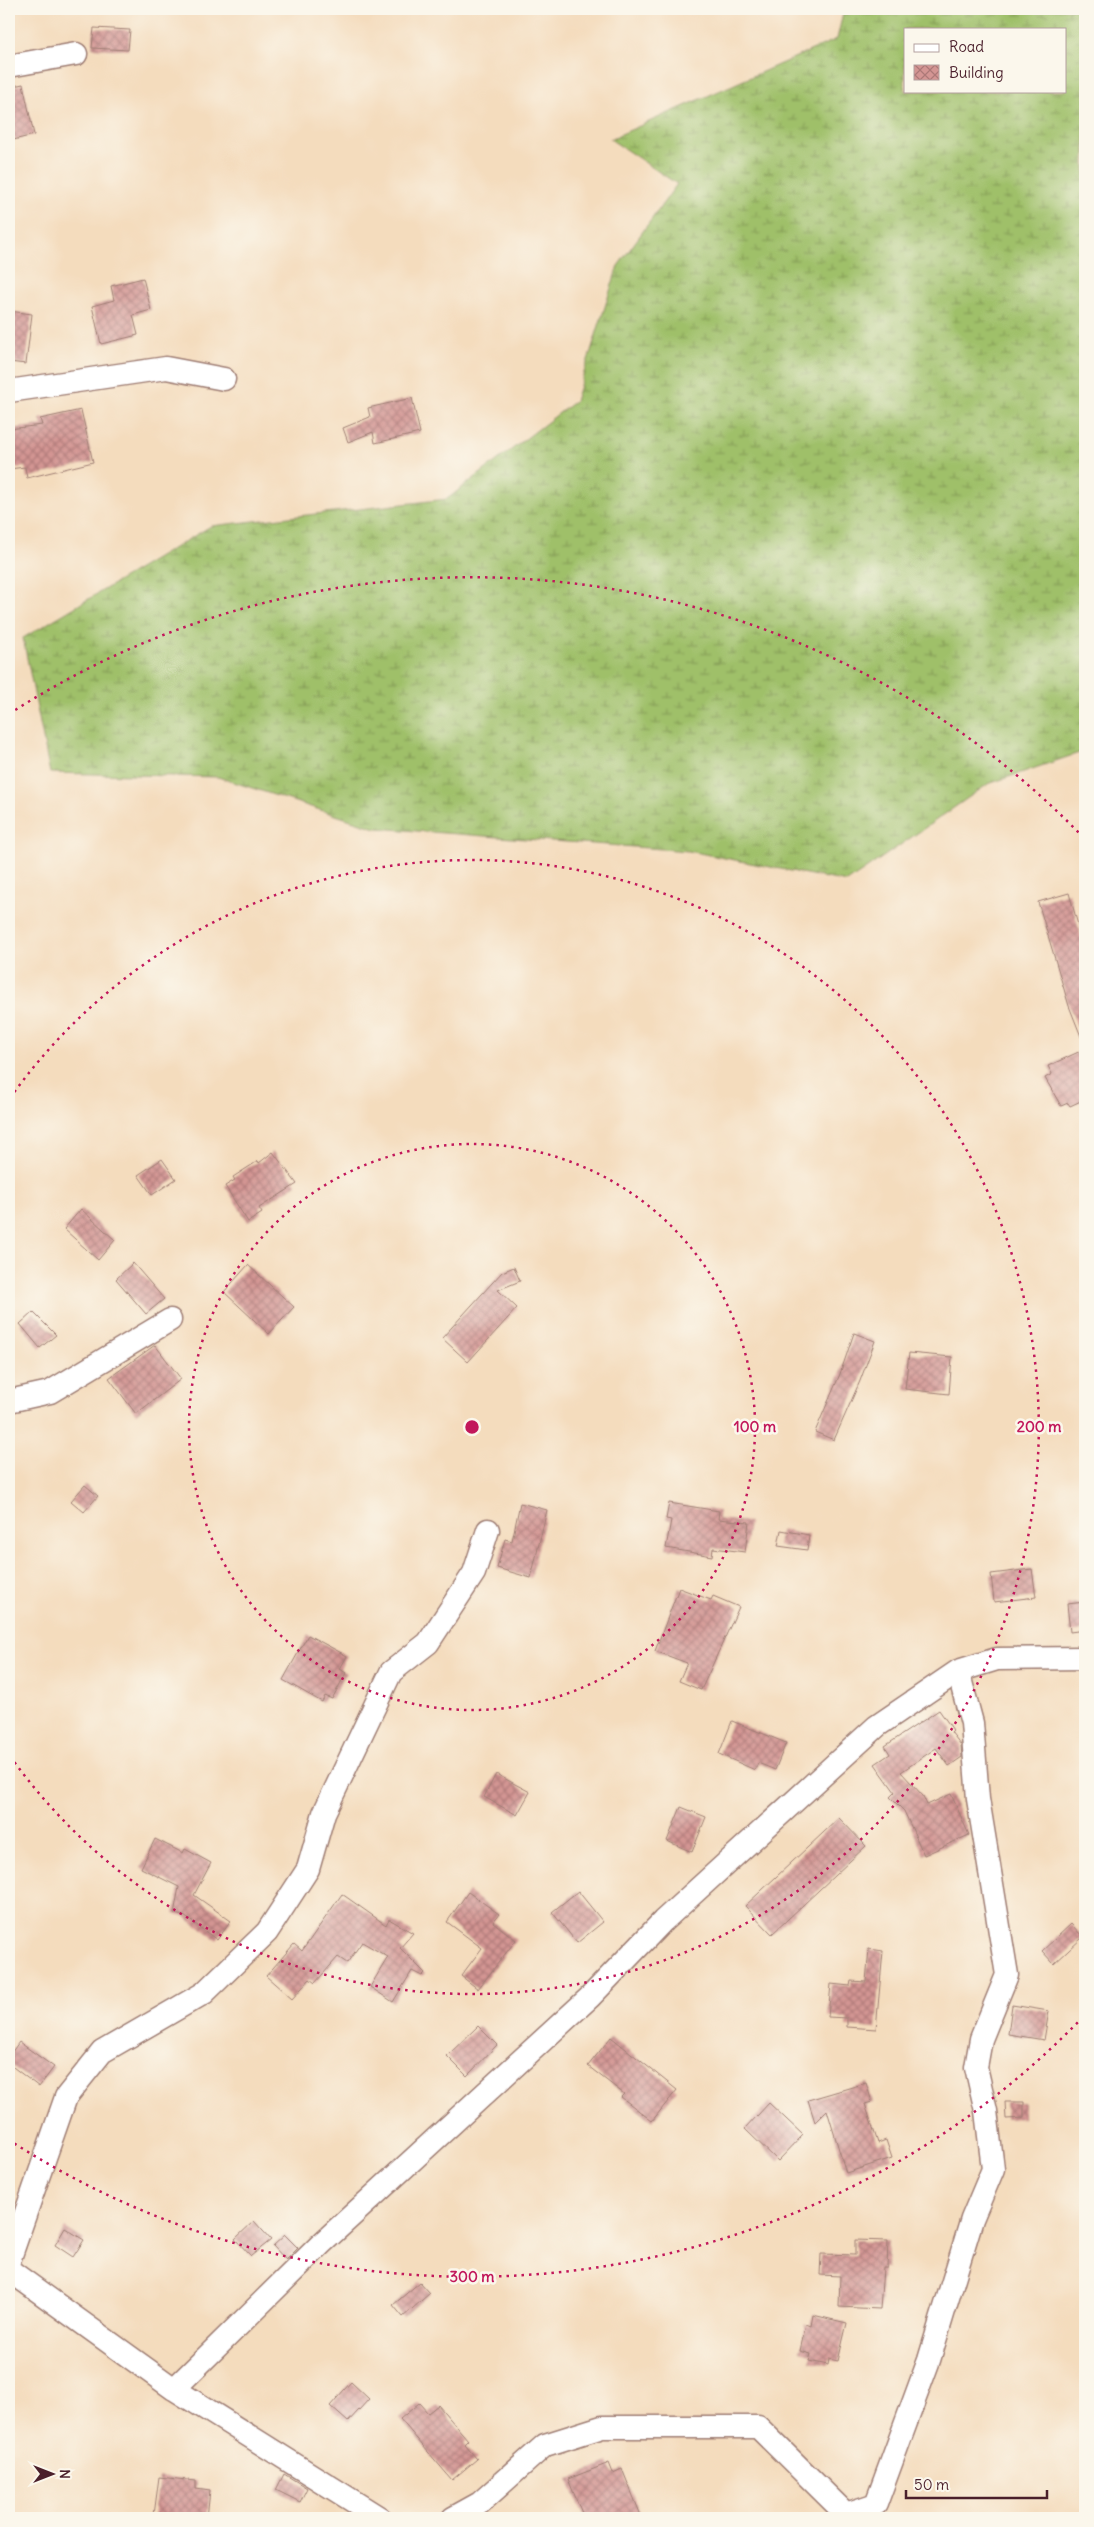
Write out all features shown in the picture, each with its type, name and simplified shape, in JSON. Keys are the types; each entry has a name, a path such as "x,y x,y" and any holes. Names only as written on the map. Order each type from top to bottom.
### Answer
{"street":[{"path":"9,66 76,54"},
{"path":"9,391 166,368 224,379"},
{"path":"9,1402 50,1392 170,1320"},
{"path":"9,2261 66,2096 102,2052 204,1993 267,1932 308,1869 324,1813 391,1672 428,1643 474,1574 488,1530"},
{"path":"174,2389 321,2244 590,1998 677,1908 877,1726 958,1671 997,1659 1085,1658"},
{"path":"453,2518 480,2503 545,2445 602,2427 758,2426 846,2514 876,2504 929,2360 972,2219 993,2169 986,2111 976,2067 982,2038 1008,1975 978,1799 972,1723 958,1671"},
{"path":"9,2270 174,2389 380,2518"}],"green space":[{"path":"844,9 1085,9 1085,751 988,784 847,882 689,851 376,828 218,777 50,773 23,638 211,526 447,499 575,401 618,266 677,184 610,139 837,39"}],"building":[{"path":"94,28 130,30 128,50 92,48"},
{"path":"23,84 34,135 9,141 9,87"},
{"path":"143,278 151,310 133,315 138,335 101,344 92,306 114,300 111,286"},
{"path":"9,311 32,314 26,364 9,362"},
{"path":"412,398 420,433 375,443 373,432 348,442 343,428 370,417 368,408"},
{"path":"81,410 93,462 27,478 25,467 9,469 9,429 42,425 40,419"},
{"path":"1069,893 1085,950 1084,1044 1069,1006 1038,902"},
{"path":"1085,1049 1085,1099 1070,1106 1068,1103 1061,1106 1045,1078 1052,1074 1048,1066"},
{"path":"273,1152 297,1184 259,1208 262,1213 248,1222 225,1186 235,1180 233,1177 258,1161 259,1163"},
{"path":"162,1159 176,1179 152,1195 138,1175"},
{"path":"81,1209 115,1240 98,1260 64,1229"},
{"path":"133,1263 164,1299 146,1314 116,1279"},
{"path":"248,1265 294,1307 269,1334 224,1292"},
{"path":"514,1267 520,1281 498,1290 517,1308 468,1362 442,1338 502,1272"},
{"path":"33,1312 56,1335 40,1348 20,1324"},
{"path":"854,1333 875,1341 834,1440 815,1432 840,1374"},
{"path":"155,1345 181,1379 136,1414 109,1378"},
{"path":"909,1353 952,1357 949,1394 905,1389"},
{"path":"85,1485 98,1496 84,1512 71,1501"},
{"path":"520,1503 547,1510 531,1578 497,1568 505,1539 512,1541"},
{"path":"669,1503 719,1511 718,1519 749,1522 745,1552 713,1548 712,1556 666,1548 671,1520 666,1519"},
{"path":"781,1530 809,1535 807,1550 778,1546"},
{"path":"1032,1569 1036,1597 994,1602 991,1574"},
{"path":"679,1588 711,1600 713,1596 739,1607 701,1690 679,1681 687,1663 655,1651"},
{"path":"1085,1602 1085,1630 1070,1632 1067,1604"},
{"path":"308,1635 347,1656 340,1669 346,1673 332,1699 325,1696 322,1702 283,1680"},
{"path":"939,1710 953,1730 951,1732 961,1745 962,1757 949,1766 936,1748 901,1772 923,1796 927,1805 951,1794 969,1835 924,1855 904,1811 890,1797 895,1792 875,1764 890,1754 885,1746"},
{"path":"732,1721 786,1743 775,1770 758,1763 755,1770 719,1754"},
{"path":"496,1774 530,1792 517,1815 484,1797"},
{"path":"681,1807 706,1817 692,1852 667,1841"},
{"path":"839,1818 866,1846 772,1934 745,1906"},
{"path":"155,1839 183,1853 185,1849 211,1863 194,1895 231,1921 217,1940 184,1916 174,1914 179,1887 141,1868"},
{"path":"578,1891 603,1922 577,1943 552,1912"},
{"path":"468,1892 499,1914 493,1922 516,1940 478,1989 461,1976 482,1948 447,1922"},
{"path":"342,1894 386,1925 389,1919 413,1933 400,1948 425,1973 422,1976 412,1971 393,2002 370,1987 388,1957 362,1942 347,1963 338,1957 315,1983 310,1979 292,1999 266,1976 294,1944 302,1951"},
{"path":"1071,1924 1083,1937 1054,1964 1042,1951"},
{"path":"869,1949 883,1951 876,2029 847,2027 847,2018 828,2017 831,1984 850,1986 851,1981 866,1982"},
{"path":"1012,2005 1049,2011 1044,2040 1008,2034"},
{"path":"478,2026 497,2045 467,2076 447,2056"},
{"path":"611,2037 677,2090 652,2121 621,2097 624,2094 588,2066"},
{"path":"19,2042 54,2067 39,2087 9,2064 9,2056"},
{"path":"866,2083 872,2102 865,2104 878,2143 886,2140 892,2158 846,2173 827,2110 815,2122 808,2100"},
{"path":"1005,2102 1024,2102 1024,2118 1006,2119"},
{"path":"769,2103 803,2135 778,2161 745,2129"},
{"path":"254,2221 271,2240 251,2256 235,2239"},
{"path":"65,2228 84,2240 73,2257 55,2245"},
{"path":"285,2235 298,2248 286,2260 273,2246"},
{"path":"855,2240 888,2241 887,2268 883,2268 880,2309 839,2307 840,2276 820,2275 821,2254 855,2255"},
{"path":"420,2282 430,2293 403,2317 393,2305"},
{"path":"813,2315 847,2323 838,2361 829,2359 828,2365 809,2361 811,2354 800,2351 806,2324 811,2326"},
{"path":"351,2382 369,2399 348,2422 330,2406"},
{"path":"419,2403 428,2413 438,2405 468,2440 464,2444 477,2459 452,2480 400,2419"},
{"path":"609,2463 613,2473 622,2469 642,2518 584,2518 568,2479"},
{"path":"284,2474 307,2488 300,2502 276,2490"},
{"path":"159,2477 196,2481 196,2489 210,2491 207,2518 154,2515"}]}
